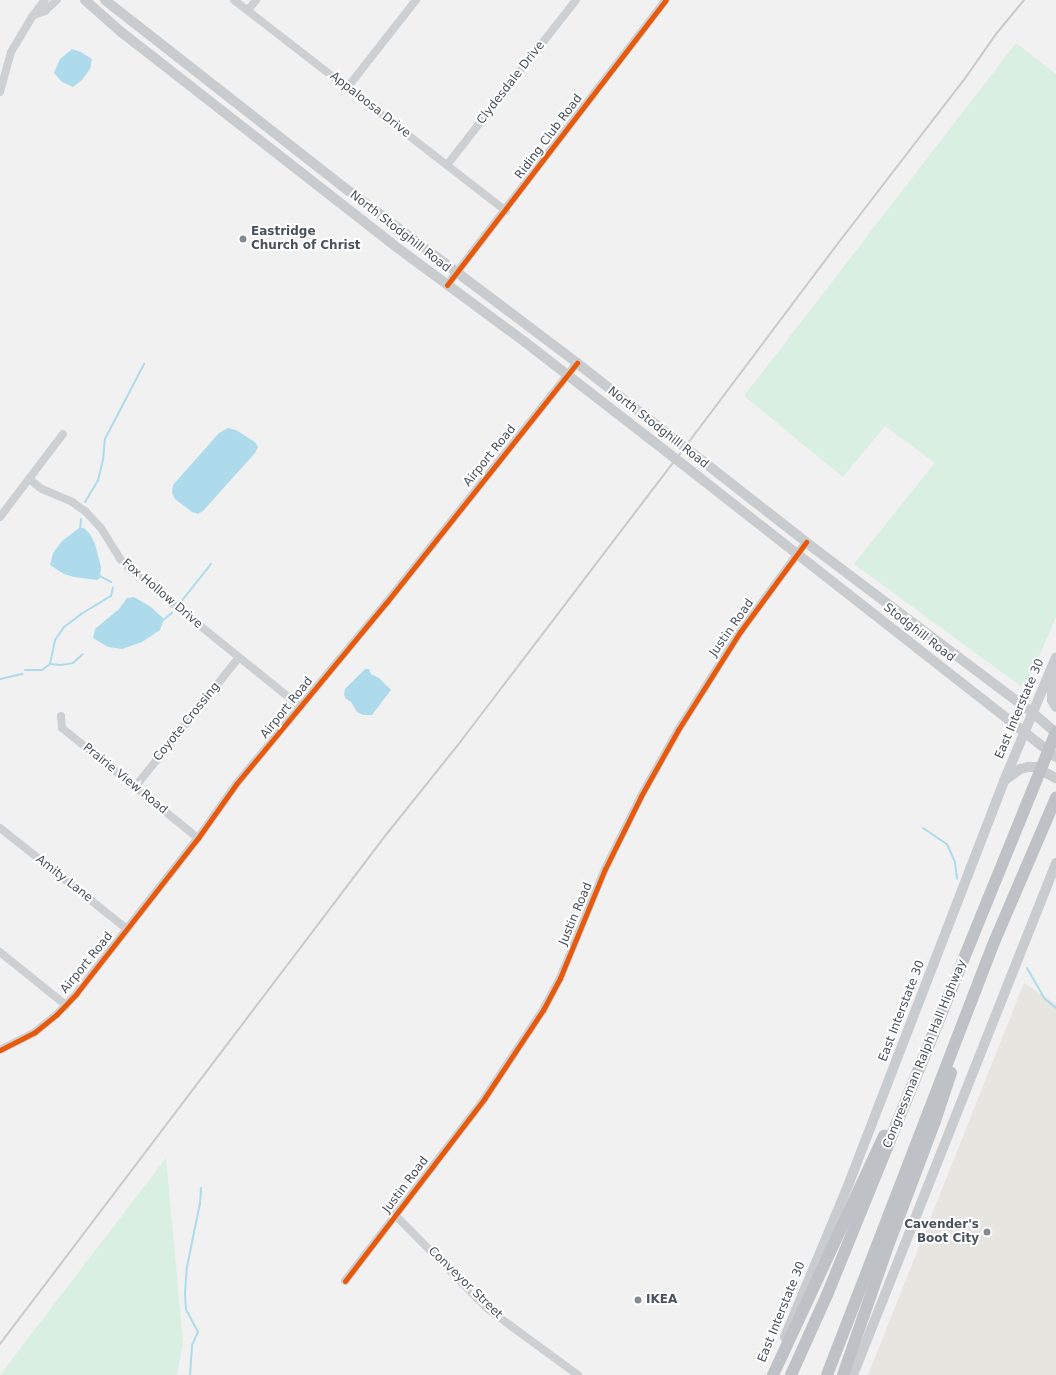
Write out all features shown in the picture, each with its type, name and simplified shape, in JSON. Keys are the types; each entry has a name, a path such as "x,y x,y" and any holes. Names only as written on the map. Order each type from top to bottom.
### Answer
{"highway":[{"name":"Congressman Ralph Hall Highway","path":"791,1375 830,1288 1056,732"},
{"name":"Congressman Ralph Hall Highway","path":"826,1375 995,940 1056,798"},
{"path":"772,1375 881,1142 943,996 962,961"},
{"path":"843,1375 888,1246 935,1121 962,1038 968,1010"}],"main road":[{"name":"North Stodghill Road","path":"85,0 120,31 447,285 567,375 798,554"},
{"name":"North Stodghill Road","path":"106,0 349,191 577,363 806,542"},
{"name":"Stodghill Road","path":"806,542 1033,713 1056,732"},
{"name":"Stodghill Road","path":"798,554 1056,757"},
{"name":"East Interstate 30","path":"772,1375 795,1310 855,1168 1004,781 1055,660"},
{"path":"1055,660 1052,700 1056,707"},
{"path":"1004,781 1020,769 1028,767 1035,767 1056,778"},
{"path":"852,1375 1056,863"}],"street":[{"path":"0,92 10,52 33,15 45,0"},
{"path":"33,15 45,11 57,0"},
{"name":"Appaloosa Drive","path":"234,0 506,211"},
{"path":"248,10 256,0"},
{"path":"347,88 416,0"},
{"name":"Clydesdale Drive","path":"447,165 576,0"},
{"name":"Riding Club Road","path":"447,285 506,211 666,0"},
{"name":"Airport Road","path":"0,1050 35,1032 66,1005 198,838 237,784 301,707 577,363"},
{"path":"0,517 63,434"},
{"name":"Fox Hollow Drive","path":"29,479 42,489 72,502 86,511 102,528 120,559 131,570 301,707"},
{"name":"Justin Road","path":"345,1281 484,1099 543,1010 560,978 605,869 652,776 682,723 731,645 806,542"},
{"name":"Coyote Crossing","path":"134,787 238,657"},
{"name":"Prairie View Road","path":"61,716 62,728 198,838"},
{"name":"Amity Lane","path":"0,828 127,929"},
{"path":"0,952 66,1005"},
{"name":"Conveyor Street","path":"395,1215 488,1309 578,1375"}],"shaded area":[{"path":"1024,983 1056,1004 1056,1375 868,1375"}],"green space":[{"path":"1016,43 1056,74 1056,617 1025,689 854,564 935,463 885,426 843,477 744,396"},
{"path":"166,1158 183,1342 177,1375 0,1375"}],"water":[{"path":"72,49 81,52 92,59 90,69 82,80 73,87 62,82 54,73 60,59"},
{"path":"228,428 236,430 255,442 258,447 255,453 203,511 198,514 192,512 175,499 172,493 173,485 219,433"},
{"path":"79,528 84,528 90,534 95,544 101,567 100,578 97,580 64,574 50,565 53,553 62,541"},
{"path":"134,597 151,607 164,619 160,630 142,642 122,649 108,647 93,638 95,629 119,609 127,598"},
{"path":"365,669 369,669 371,674 379,678 391,690 372,715 363,715 357,712 351,702 345,698 344,694 345,689"}],"waterway":[{"path":"85,502 98,480 103,460 105,439 144,364"},
{"path":"80,530 81,519"},
{"path":"180,603 211,564"},
{"path":"98,575 111,582"},
{"path":"25,670 42,670 50,664 55,640 64,627 81,614 111,596 113,587"},
{"path":"162,621 172,613"},
{"path":"50,664 61,665 73,663 83,654"},
{"path":"0,679 22,674"},
{"path":"923,828 947,844 955,862 957,879"},
{"path":"1027,968 1045,999 1056,1008"},
{"path":"190,1375 192,1345 198,1332 186,1309 185,1293 187,1267 200,1203 201,1188"}],"railway":[{"path":"0,1344 385,836 461,741 676,459 839,242 966,77 996,34 1024,0"}],"cycle path":[{"path":"447,285 666,0"},
{"path":"0,1050 35,1032 57,1014 76,994 198,838 237,783 386,603 577,363"},
{"path":"345,1281 484,1099 543,1010 560,978 605,869 641,796 678,730 740,632 806,542"}],"place":[{"name":"Eastridge Church of Christ","path":"243,239"},
{"name":"Cavender's Boot City","path":"987,1232"},
{"name":"IKEA","path":"638,1300"}]}
